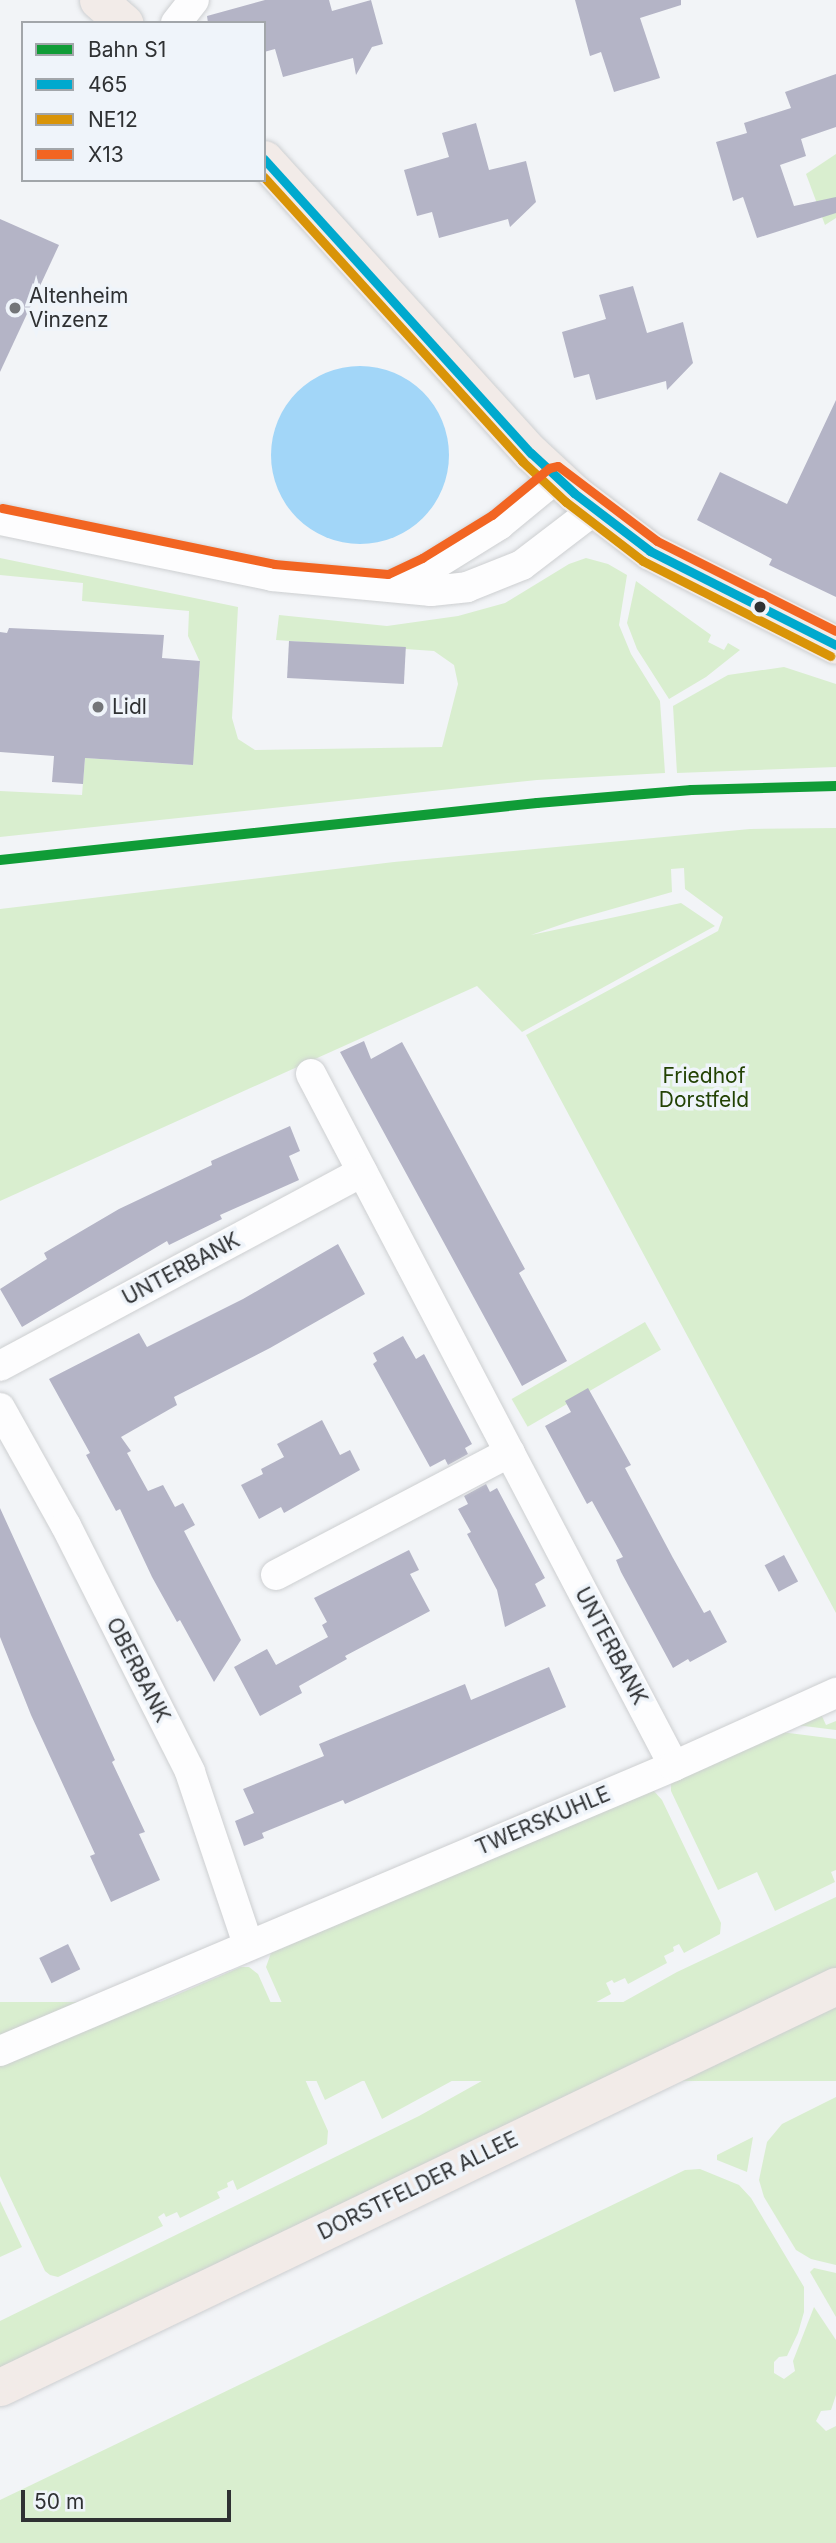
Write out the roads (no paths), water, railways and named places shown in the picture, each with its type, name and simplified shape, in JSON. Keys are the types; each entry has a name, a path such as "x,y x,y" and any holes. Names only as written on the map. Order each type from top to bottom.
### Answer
{"main road":[{"path":"98,0 122,21"},
{"path":"266,161 344,250 556,478 650,551 836,645"},
{"name":"DORSTFELDER ALLEE","path":"0,2387 836,1986"}],"street":[{"path":"178,21 194,0"},
{"path":"390,586 428,569 499,525 556,478"},
{"path":"0,520 272,576 431,591 467,587 522,565 594,510"},
{"name":"UNTERBANK","path":"312,1074 674,1766"},
{"name":"UNTERBANK","path":"0,1366 362,1172"},
{"name":"OBERBANK","path":"0,1408 66,1526 190,1772 248,1944"},
{"path":"276,1575 510,1452"},
{"name":"TWERSKUHLE","path":"0,2051 674,1766 836,1693"}],"water":[{"path":"360,366 394,373 423,392 442,421 449,455 442,489 423,518 394,537 360,544 326,537 297,518 278,489 271,455 278,421 297,392 326,373"}],"rail line":[{"name":"S1","path":"0,860 537,803 691,790 836,786"}],"place":[{"name":"Altenheim Vinzenz","path":"15,308"},
{"name":"Lidl","path":"98,707"}],"park label":[{"name":"Friedhof Dorstfeld","path":"704,1088"}]}
